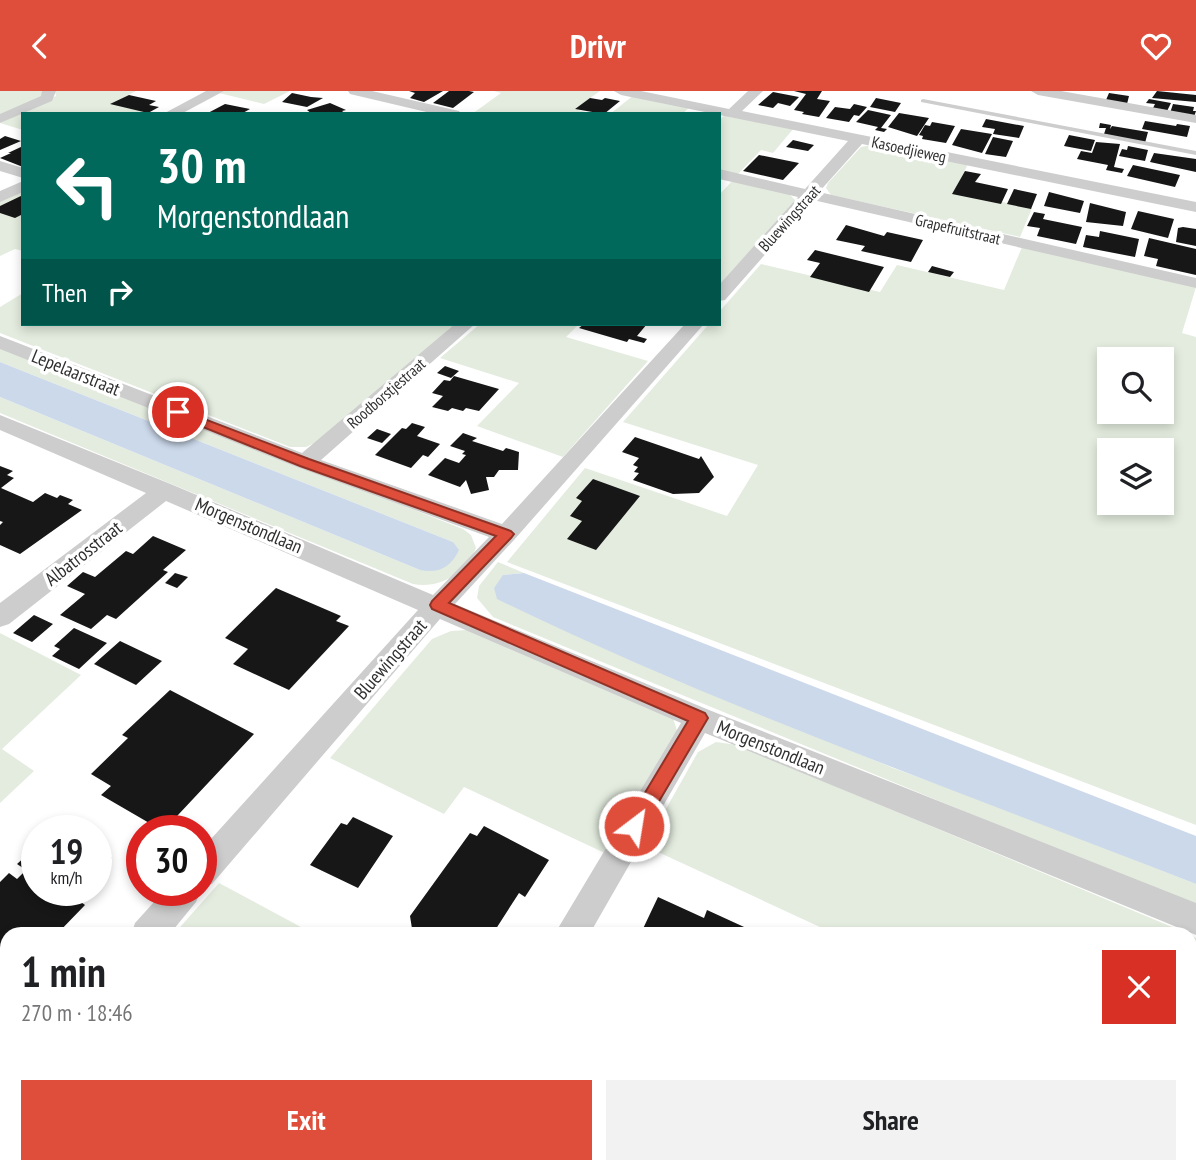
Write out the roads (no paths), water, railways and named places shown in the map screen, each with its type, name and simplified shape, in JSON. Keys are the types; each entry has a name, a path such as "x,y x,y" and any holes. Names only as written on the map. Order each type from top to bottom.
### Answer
{"street":[{"path":"0,119 47,98 49,91"},
{"path":"174,112 217,91"},
{"path":"355,91 445,112"},
{"name":"Kasoedjieweg","path":"621,91 1196,207"},
{"path":"732,113 757,91"},
{"path":"1038,91 1196,119"},
{"name":"Bluewingstraat","path":"721,294 858,139"},
{"path":"0,166 21,172"},
{"name":"Grapefruitstraat","path":"721,174 1196,283"},
{"path":"0,197 21,187"},
{"name":"Roodborstjestraat","path":"305,463 464,326"},
{"name":"Bluewingstraat","path":"217,855 438,605 506,534 693,326"},
{"name":"Lepelaarstraat","path":"0,342 305,463 506,534"},
{"name":"Morgenstondlaan","path":"0,422 165,489 699,718 1196,919"},
{"name":"Albatrosstraat","path":"0,617 165,489"},
{"path":"575,927 699,718"},
{"path":"154,927 172,906"}],"lane":[{"path":"923,100 1196,153"}],"water":[{"path":"0,362 453,542 459,550 444,568 420,570 0,397"},
{"path":"524,573 1196,836 1196,884 756,713 582,639 497,599 494,588 503,575"}]}
